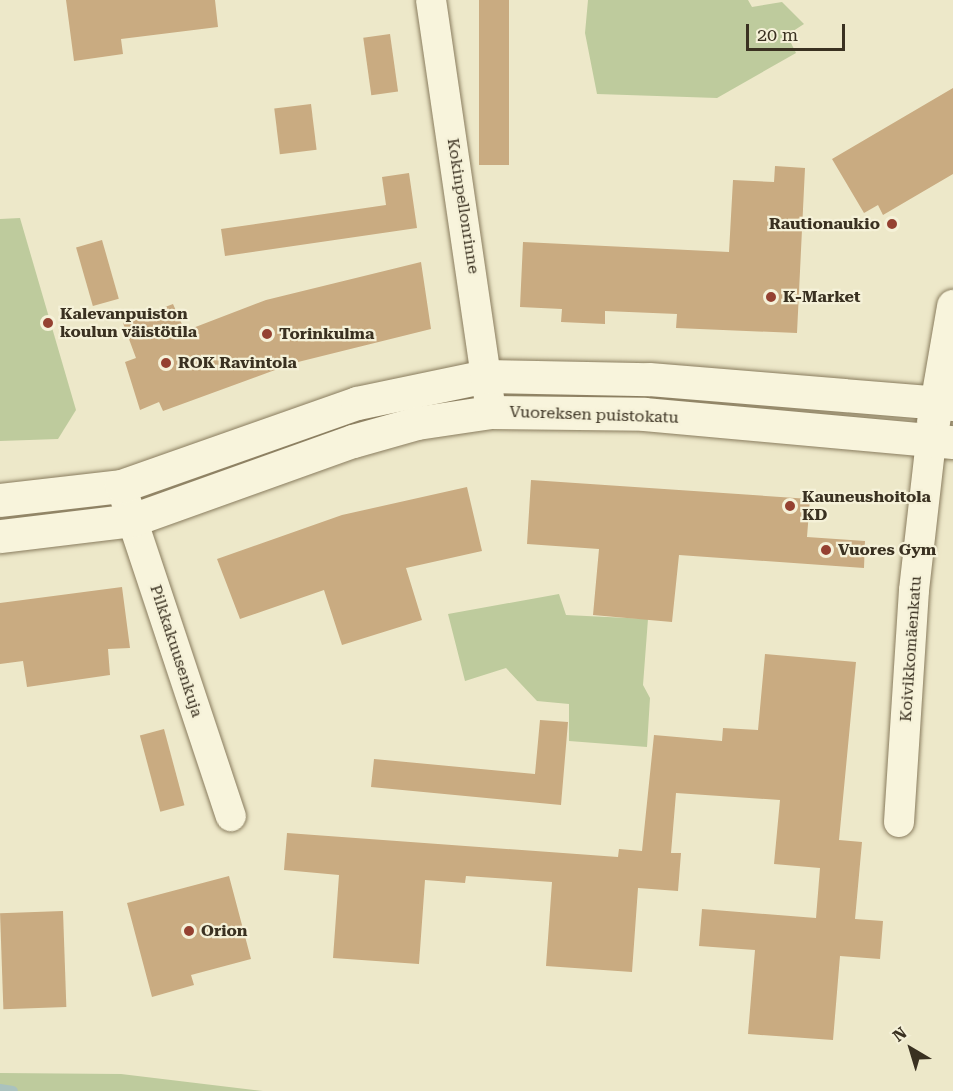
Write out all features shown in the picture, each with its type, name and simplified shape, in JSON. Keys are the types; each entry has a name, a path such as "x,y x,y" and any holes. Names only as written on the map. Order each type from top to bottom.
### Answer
{"main road":[{"path":"942,441 953,306"},
{"path":"0,500 121,486 357,403 486,376 649,379 944,403"},
{"name":"Vuoreksen puistokatu","path":"0,536 132,520 353,441 417,423 491,412 644,414 942,441"}],"street":[{"name":"Kokinpellonrinne","path":"431,0 491,412"},
{"name":"Koivikkomäenkatu","path":"899,822 914,590 942,441"},
{"name":"Pilkkakuusenkuja","path":"121,486 231,816"}],"green space":[{"path":"588,0 748,0 752,7 782,2 804,24 787,35 796,53 717,98 597,94 585,33"},
{"path":"20,218 76,410 58,439 0,441 0,219"},
{"path":"559,594 566,615 648,619 643,685 650,698 647,747 569,741 569,704 537,701 506,668 465,681 448,614"},
{"path":"0,1073 121,1074 263,1091 0,1091"}],"building":[{"path":"66,0 215,0 218,27 121,39 123,54 74,61"},
{"path":"479,0 509,0 509,165 479,165"},
{"path":"390,34 398,91 371,95 363,38"},
{"path":"953,88 953,174 883,215 878,205 864,213 832,159"},
{"path":"311,104 317,150 280,154 274,109"},
{"path":"775,166 805,168 797,333 676,328 677,314 605,311 605,324 561,322 562,309 520,307 523,242 729,252 733,180 774,182"},
{"path":"409,173 417,228 225,256 221,229 386,205 382,177"},
{"path":"102,240 119,299 93,306 76,247"},
{"name":"Torinkulma","path":"421,262 431,329 294,363 163,411 159,402 140,410 125,362 136,358 123,323 173,304 185,331 266,300"},
{"path":"531,480 810,499 807,537 865,541 864,568 679,555 672,622 593,615 599,549 527,544"},
{"path":"467,487 482,551 406,568 422,620 342,645 324,590 240,619 217,559 342,515"},
{"path":"122,587 130,648 108,649 110,675 27,687 23,661 0,664 0,603"},
{"path":"765,654 856,662 839,840 862,842 855,919 883,921 880,959 840,956 833,1040 748,1034 755,950 699,946 702,909 816,918 820,868 774,864 780,800 676,793 671,853 681,853 678,891 638,888 632,972 546,966 552,882 466,876 465,883 425,880 419,964 333,958 339,875 284,870 287,833 618,857 619,849 642,851 654,735 722,741 723,728 758,730"},
{"path":"540,720 568,722 561,805 371,787 374,759 535,774"},
{"path":"164,729 184,805 160,812 140,735"},
{"name":"Orion","path":"229,876 251,959 191,975 194,985 152,997 127,903"},
{"path":"63,911 66,1007 3,1009 0,913"}],"waterway":[{"path":"0,1089 13,1091"}],"place":[{"name":"Rautionaukio","path":"892,224"},
{"name":"K-Market","path":"771,297"},
{"name":"Kalevanpuiston koulun väistötila","path":"48,323"},
{"name":"Torinkulma","path":"267,334"},
{"name":"ROK Ravintola","path":"166,363"},
{"name":"Kauneushoitola KD","path":"790,506"},
{"name":"Vuores Gym","path":"826,550"},
{"name":"Orion","path":"189,931"}]}
